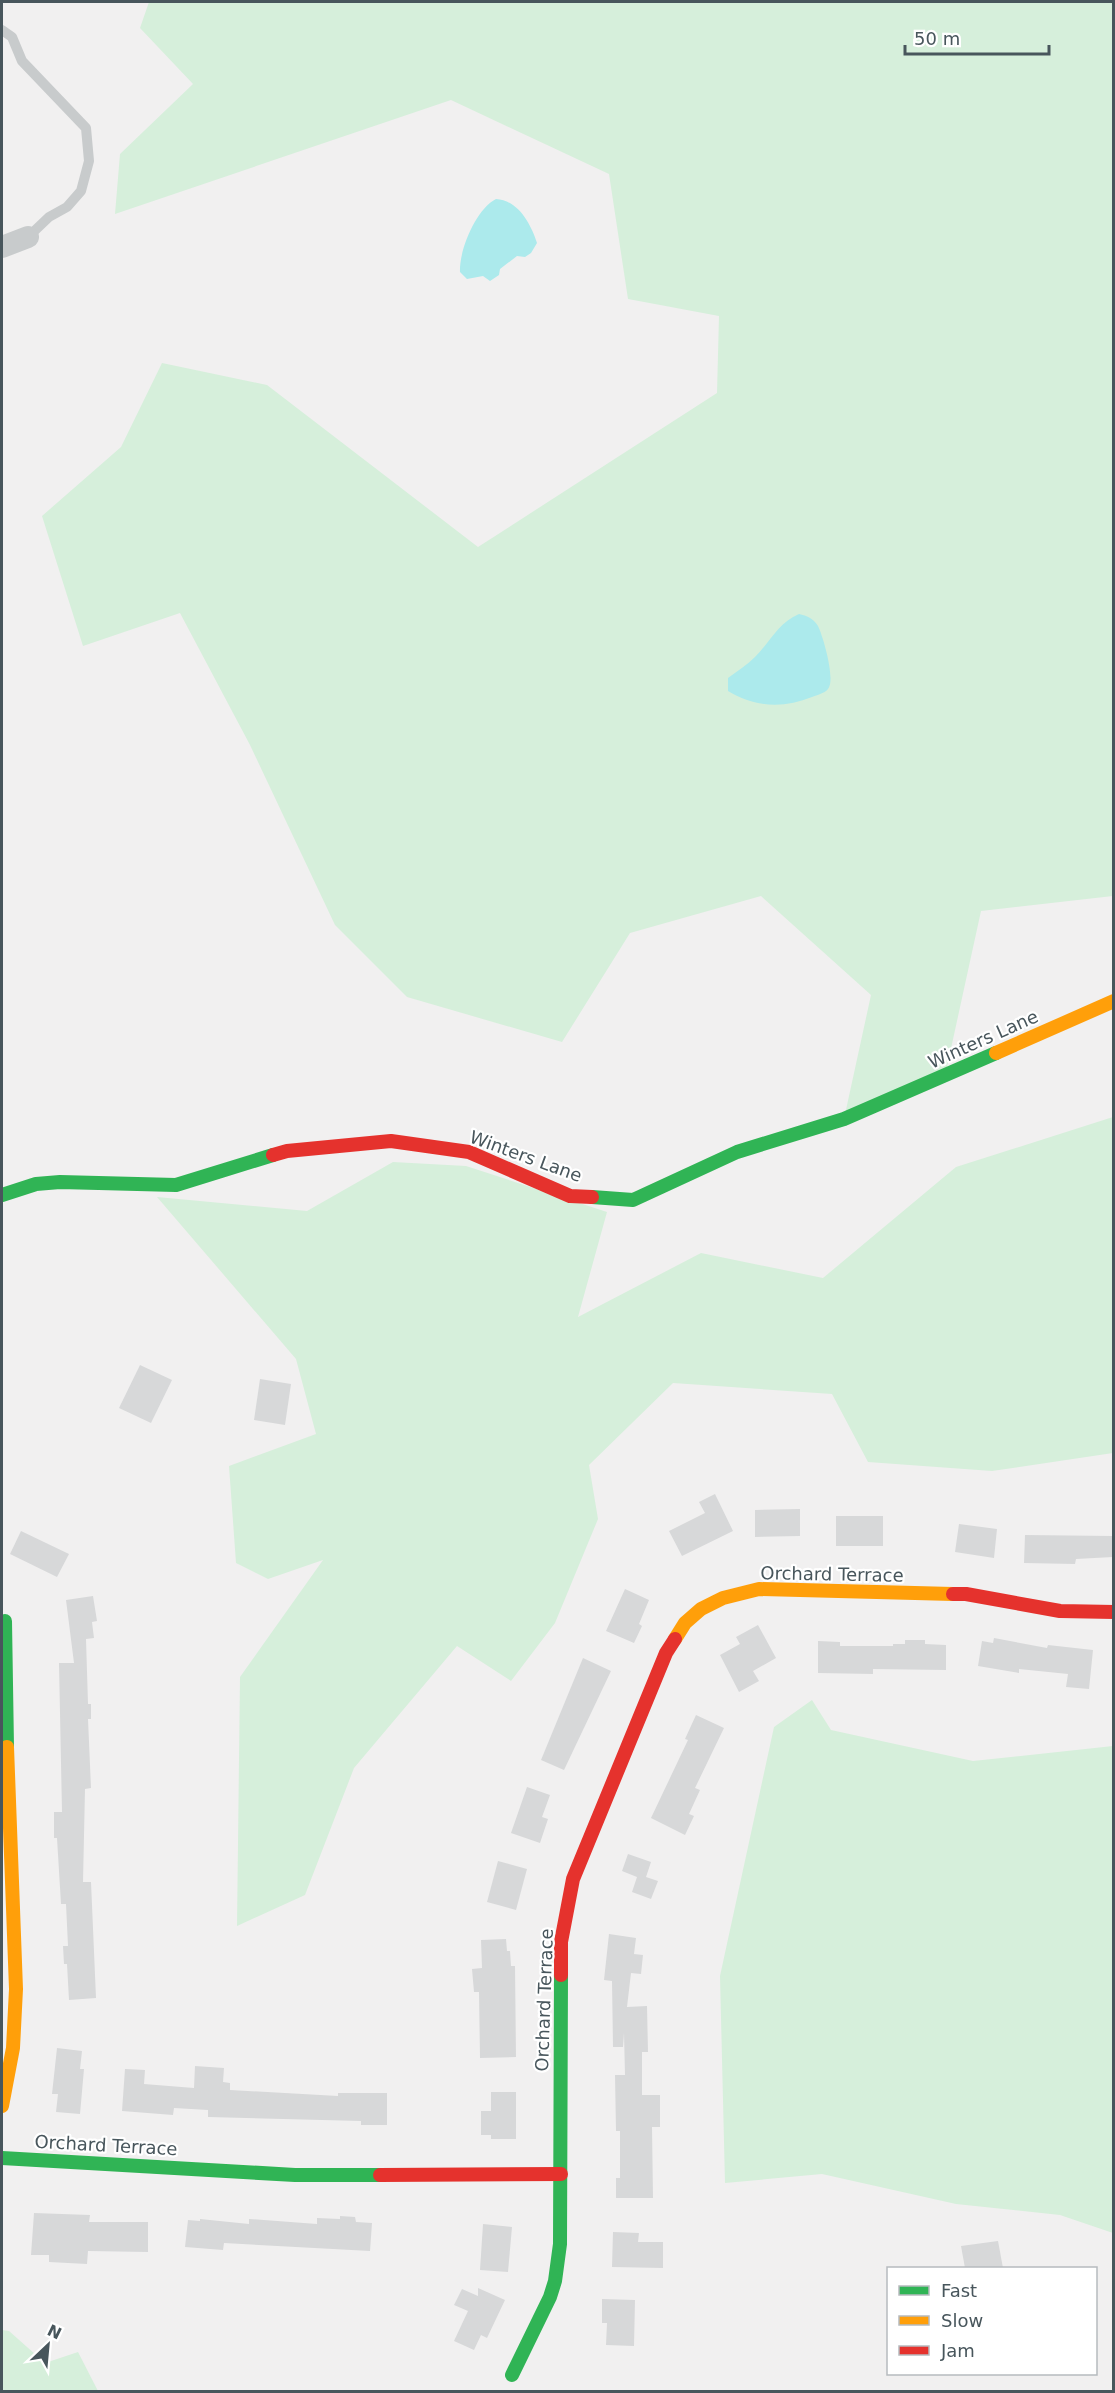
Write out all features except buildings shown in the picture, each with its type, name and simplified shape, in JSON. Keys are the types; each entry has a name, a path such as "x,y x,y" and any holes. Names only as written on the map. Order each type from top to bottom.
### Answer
{"street":[{"path":"2,247 28,237"},
{"name":"Winters Lane","path":"2,1195 36,1184 60,1182 176,1185 287,1151 391,1141 469,1152 570,1196 633,1200 737,1152 844,1119 1113,1001"},
{"name":"Orchard Terrace","path":"2,2158 295,2175 561,2174 561,1941 573,1879 666,1653 685,1623 701,1609 723,1598 759,1589 966,1594 1060,1611 1113,1612"},
{"path":"2,2106 14,2051 15,1962 6,1749 5,1621"},
{"path":"512,2375 531,2339 555,2281 560,2244 561,2174"}],"lane":[{"path":"2,30 12,37 22,62 86,128 88,161 81,191 67,207 49,217 28,237"}],"green space":[{"path":"149,2 1113,2 1113,896 981,911 945,1076 844,1119 871,995 761,896 630,933 562,1042 407,997 335,925 250,745 180,613 83,646 42,516 121,447 162,363 267,385 478,547 717,393 719,316 628,299 609,174 451,100 115,214 120,154 193,84 140,28"},
{"path":"1113,1117 1113,1453 992,1471 868,1462 832,1394 673,1383 589,1465 598,1519 555,1623 511,1681 457,1646 354,1768 305,1895 237,1926 240,1677 323,1560 268,1579 236,1563 229,1466 316,1434 296,1359 157,1197 307,1211 393,1162 466,1166 607,1212 578,1317 701,1253 823,1278 956,1167"},
{"path":"812,1700 831,1730 973,1761 1113,1746 1113,2233 1060,2215 956,2204 822,2174 725,2183 720,1976 774,1727"},
{"path":"2,2330 9,2331 45,2363 78,2352 98,2391 2,2391"}],"water":[{"path":"496,199 504,200 517,208 531,228 537,243 531,253 525,257 517,256 500,269 499,275 490,281 483,276 467,279 460,272 462,253 476,221 489,204"},
{"path":"799,614 812,619 820,631 830,668 831,677 828,689 801,701 780,705 758,703 728,691 728,678 755,657 786,622"}],"traffic: fast":[{"path":"592,1197 633,1200 737,1152 844,1119 996,1053"},
{"path":"2,1195 36,1184 60,1182 176,1185 273,1155"},
{"path":"5,1621 7,1747"},
{"path":"512,2375 550,2297 555,2281 560,2244 561,1975"},
{"path":"2,2158 295,2175 380,2175"}],"traffic: slow":[{"path":"996,1053 1114,1001"},
{"path":"675,1639 685,1623 701,1609 723,1598 759,1589 953,1594"},
{"path":"2,2106 13,2048 16,1989 7,1747"}],"traffic: jam":[{"path":"273,1155 287,1151 391,1141 469,1152 570,1196 592,1197"},
{"path":"953,1594 966,1594 1060,1611 1114,1612"},
{"path":"561,1975 561,1942 573,1879 666,1653 675,1639"},
{"path":"380,2175 561,2174"}]}
